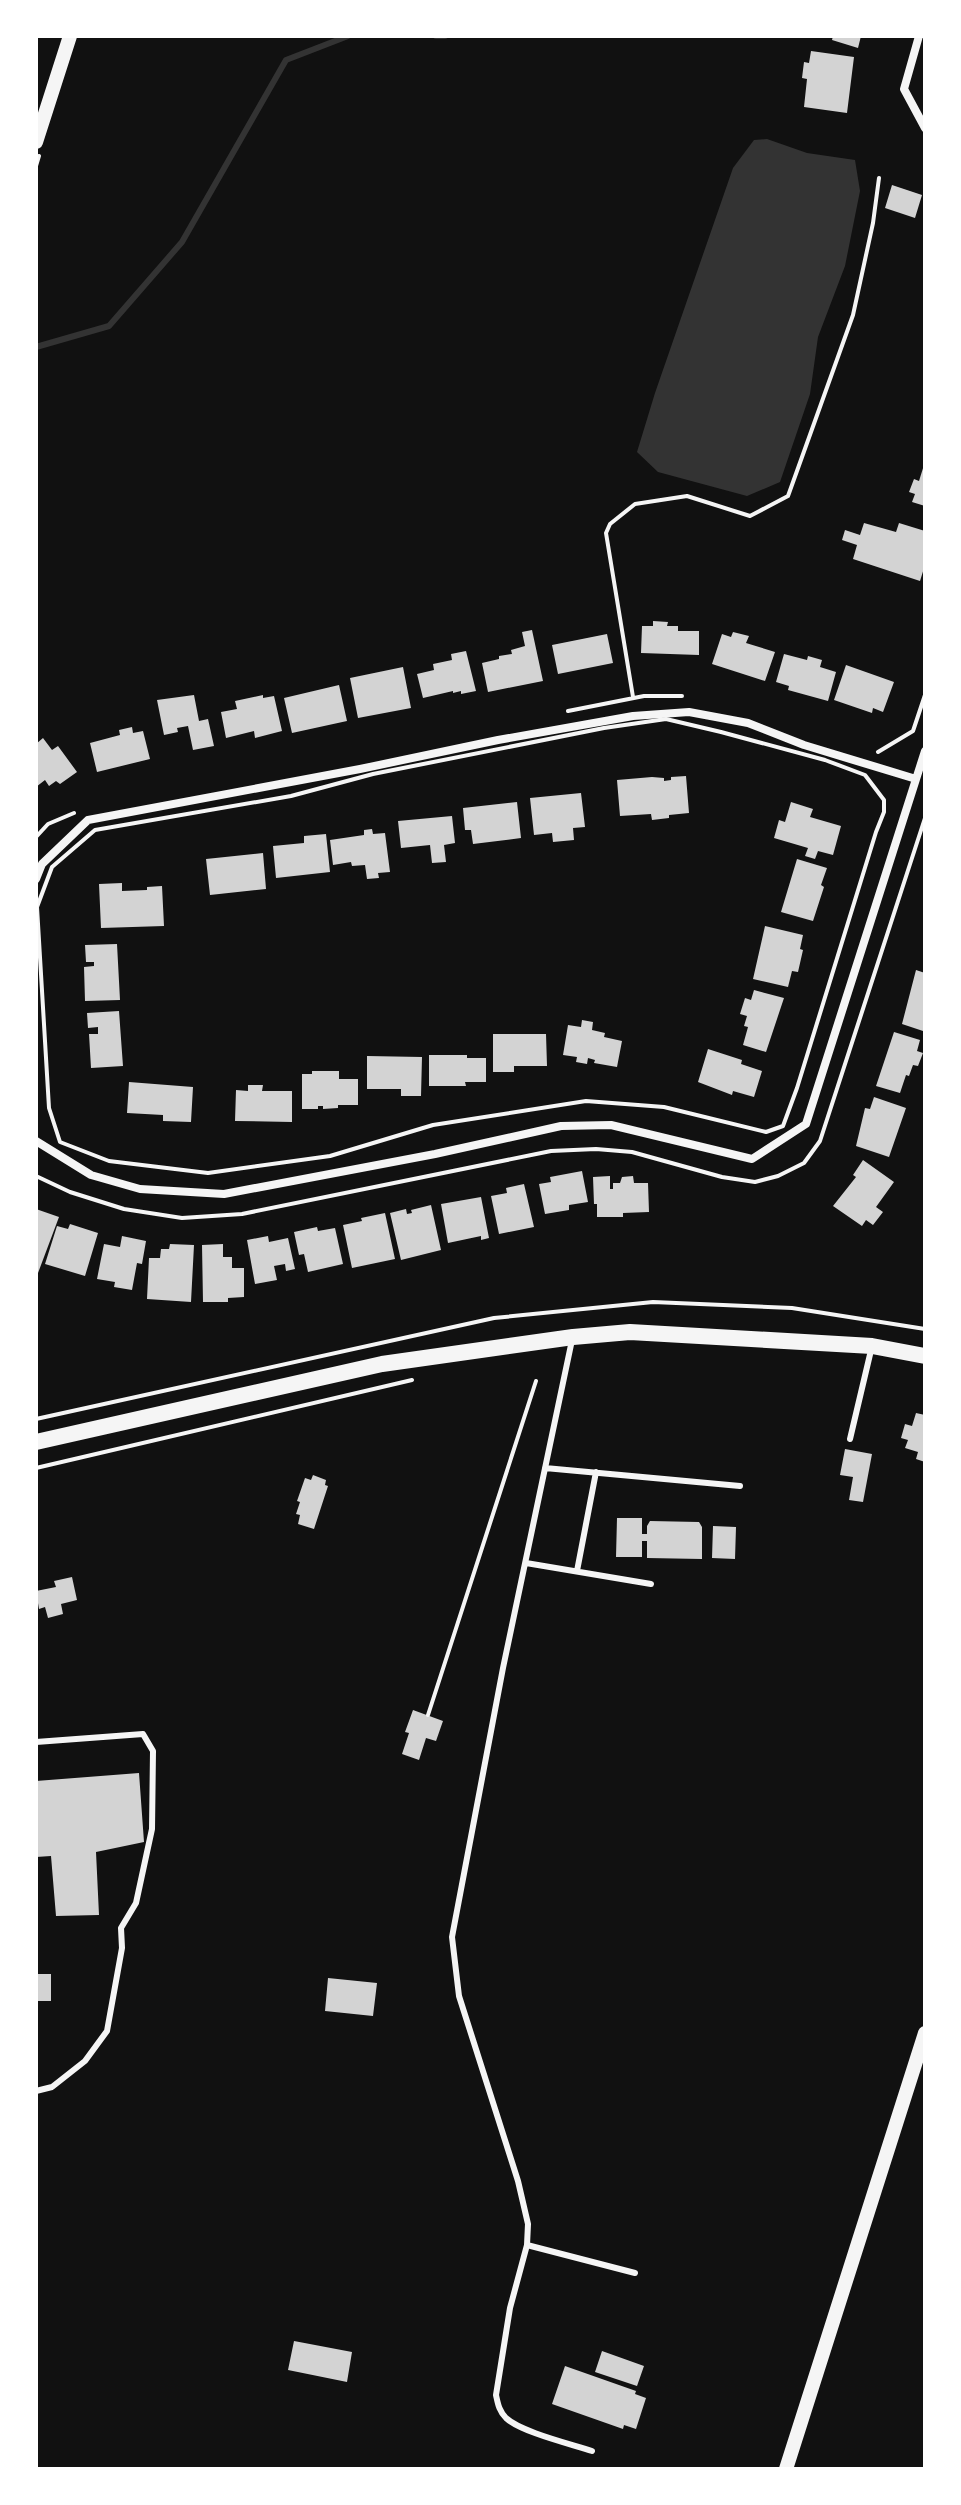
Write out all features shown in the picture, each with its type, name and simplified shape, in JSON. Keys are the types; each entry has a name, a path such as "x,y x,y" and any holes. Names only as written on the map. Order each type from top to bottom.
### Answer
{"main road":[{"path":"36,1442 382,1364 573,1337 630,1332 872,1346 925,1356"}],"street":[{"path":"36,142 70,36"},
{"path":"919,36 904,89 925,128"},
{"path":"36,879 42,864 88,820 633,716 689,712 748,723 804,745 916,779"},
{"path":"36,1141 91,1175 140,1189 224,1194 435,1154 561,1126 611,1125 752,1159 806,1124 925,751"},
{"path":"786,2469 925,2033"}],"lane":[{"path":"573,1337 503,1668 452,1937 459,1996 518,2181 528,2224 527,2245 510,2308 496,2395 499,2409 508,2421 592,2451"},
{"path":"850,1439 872,1346"},
{"path":"545,1468 740,1486"},
{"path":"577,1571 596,1472"},
{"path":"526,1563 651,1584"},
{"path":"36,1742 143,1734 153,1751 150,1842 136,1903 121,1928 120,1961 107,2031 85,2061 52,2087 36,2091"},
{"path":"527,2245 635,2273"}],"path":[{"path":"633,698 606,533 610,524 635,504 687,496 750,516 788,496 853,315 873,223 879,178"},
{"path":"879,752 913,731 925,695"},
{"path":"666,719 825,760 865,775 884,800 884,812 783,1126 766,1132 664,1107 586,1101 433,1125 330,1156 208,1173 109,1161 60,1142 49,1108 37,907 52,867 95,830 291,796 373,774 604,728 666,719"},
{"path":"36,1468 416,1379"},
{"path":"428,1715 536,1381"}],"shaded area":[{"path":"767,139 807,153 855,160 860,191 845,266 818,337 810,394 780,482 747,496 658,472 637,452 733,168 754,140"}],"building":[{"path":"833,36 861,36 858,48 832,40"},
{"path":"811,51 854,57 847,113 804,107 807,79 802,78 804,62 809,63"},
{"path":"892,185 922,195 915,218 885,208"},
{"path":"924,465 925,506 912,502 915,494 909,492 914,479 919,481"},
{"path":"864,523 896,532 899,523 925,531 925,565 920,581 853,559 857,545 842,540 845,530 860,535"},
{"path":"653,621 678,626 678,631 699,631 699,655 641,653 642,626 653,626"},
{"path":"532,630 543,681 488,692 482,663 512,654 511,650 525,646 522,632"},
{"path":"733,632 749,636 746,643 775,652 765,681 712,664 722,634 731,637"},
{"path":"607,634 613,663 558,674 552,645"},
{"path":"466,651 476,691 461,694 461,691 453,691 423,698 417,674 434,670 433,664 452,660 451,654"},
{"path":"784,654 822,660 820,667 836,672 828,701 788,690 789,686 776,682"},
{"path":"846,665 894,682 883,712 873,708 872,713 834,700"},
{"path":"403,667 411,708 358,718 350,678"},
{"path":"339,685 347,721 292,733 284,698"},
{"path":"194,695 199,721 208,719 214,746 193,750 188,726 164,735 157,700"},
{"path":"263,695 263,698 274,696 282,731 255,738 254,731 226,738 221,712 237,709 235,701"},
{"path":"132,727 133,733 143,731 150,759 97,772 90,743 120,735 119,730"},
{"path":"43,738 52,750 58,746 77,772 60,784 56,781 49,786 45,780 36,787 36,744"},
{"path":"686,776 689,813 652,820 651,814 620,816 617,780 652,777 664,778 664,781"},
{"path":"581,793 585,827 573,828 574,840 553,842 552,833 534,835 530,798"},
{"path":"517,802 521,838 473,844 471,830 465,830 463,808"},
{"path":"791,802 813,809 810,817 841,826 833,855 818,851 815,859 805,856 808,848 774,838 779,820 785,822"},
{"path":"452,816 455,843 444,845 446,862 432,863 430,845 401,848 398,821"},
{"path":"372,829 373,834 385,833 390,872 378,873 379,878 367,879 365,865 352,866 351,862 333,865 330,840 364,835 364,830"},
{"path":"326,834 330,872 276,878 273,846 304,843 304,836"},
{"path":"263,853 266,889 210,895 206,859"},
{"path":"797,859 827,868 813,921 781,912"},
{"path":"122,883 122,891 162,886 164,926 101,928 99,884"},
{"path":"765,926 803,935 798,972 792,971 788,987 753,979"},
{"path":"117,944 120,1000 85,1001 84,967 94,966 94,962 86,962 85,945"},
{"path":"916,970 925,973 923,1031 902,1024"},
{"path":"754,990 784,998 766,1052 743,1045 748,1027 744,1026 747,1016 740,1014 745,998 751,1000"},
{"path":"119,1011 123,1066 91,1068 89,1034 98,1034 98,1027 88,1028 87,1013"},
{"path":"582,1020 593,1022 592,1030 605,1033 604,1037 622,1041 617,1067 594,1063 595,1060 588,1058 587,1064 576,1062 577,1057 563,1055 568,1025 581,1027"},
{"path":"894,1032 920,1040 917,1051 923,1053 918,1066 913,1065 909,1076 906,1075 900,1093 876,1086"},
{"path":"493,1034 546,1034 547,1066 514,1066 514,1072 493,1072"},
{"path":"708,1049 742,1060 741,1064 762,1071 754,1097 733,1091 732,1095 698,1082"},
{"path":"429,1055 486,1058 486,1082 465,1082 466,1086 429,1086"},
{"path":"367,1056 422,1057 421,1096 401,1096 401,1089 367,1089"},
{"path":"312,1071 339,1071 339,1079 358,1079 358,1105 302,1109 302,1074 312,1074"},
{"path":"129,1082 193,1087 191,1122 163,1121 163,1115 127,1113"},
{"path":"248,1085 263,1085 262,1091 292,1091 292,1122 235,1121 236,1090 248,1091"},
{"path":"874,1097 906,1108 889,1157 856,1146 865,1108 870,1109"},
{"path":"863,1160 894,1182 876,1207 883,1212 873,1225 866,1220 862,1226 833,1206 856,1177 853,1175"},
{"path":"582,1171 588,1202 569,1205 569,1210 545,1214 539,1184 551,1182 550,1177"},
{"path":"610,1176 610,1189 613,1189 613,1183 620,1183 622,1177 633,1176 634,1183 648,1183 649,1212 623,1213 623,1217 597,1217 593,1177"},
{"path":"524,1184 534,1227 499,1234 491,1196 507,1193 506,1188"},
{"path":"481,1197 489,1238 481,1240 481,1236 448,1243 441,1204"},
{"path":"431,1205 441,1250 401,1260 390,1213 406,1209 407,1214"},
{"path":"36,1209 59,1217 38,1273 36,1272"},
{"path":"385,1213 395,1259 352,1268 343,1225"},
{"path":"70,1224 98,1233 85,1276 45,1264 57,1226 68,1229"},
{"path":"317,1227 318,1231 335,1228 343,1264 308,1272 304,1254 299,1255 294,1232"},
{"path":"122,1236 146,1241 142,1264 137,1263 132,1290 114,1287 115,1282 97,1279 104,1244 120,1247"},
{"path":"268,1236 269,1242 288,1238 295,1269 286,1271 285,1264 274,1266 277,1280 255,1284 247,1240"},
{"path":"170,1244 194,1245 191,1302 147,1299 149,1258 160,1258 161,1249 169,1249"},
{"path":"223,1244 223,1257 232,1257 232,1268 244,1268 244,1297 228,1298 228,1302 203,1302 202,1245"},
{"path":"916,1413 925,1415 925,1462 916,1459 918,1452 905,1448 908,1440 901,1438 905,1424 912,1426"},
{"path":"845,1449 872,1454 863,1502 849,1500 853,1477 840,1475"},
{"path":"313,1475 326,1480 325,1485 328,1486 314,1529 298,1524 300,1515 296,1514 305,1478 311,1480"},
{"path":"617,1518 642,1518 642,1534 647,1534 650,1521 699,1522 702,1527 702,1559 647,1558 647,1541 642,1541 642,1557 616,1557"},
{"path":"713,1526 736,1527 735,1559 712,1558"},
{"path":"72,1577 77,1600 61,1604 63,1614 48,1618 45,1607 39,1609 36,1591 56,1587 54,1581"},
{"path":"413,1710 443,1721 436,1741 426,1738 419,1760 402,1754 409,1733 405,1732"},
{"path":"139,1773 144,1842 96,1852 99,1915 56,1916 51,1856 36,1857 36,1781"},
{"path":"36,1974 51,1974 51,2001 36,2001"},
{"path":"328,1978 377,1983 373,2016 325,2011"},
{"path":"294,2341 352,2352 347,2382 288,2370"},
{"path":"602,2351 644,2366 637,2386 595,2372"},
{"path":"565,2366 636,2391 635,2394 646,2398 636,2429 624,2425 623,2429 552,2404"}],"waterway":[{"path":"36,347 109,326 182,242 286,60 348,36"},
{"path":"436,36 445,36"}]}
